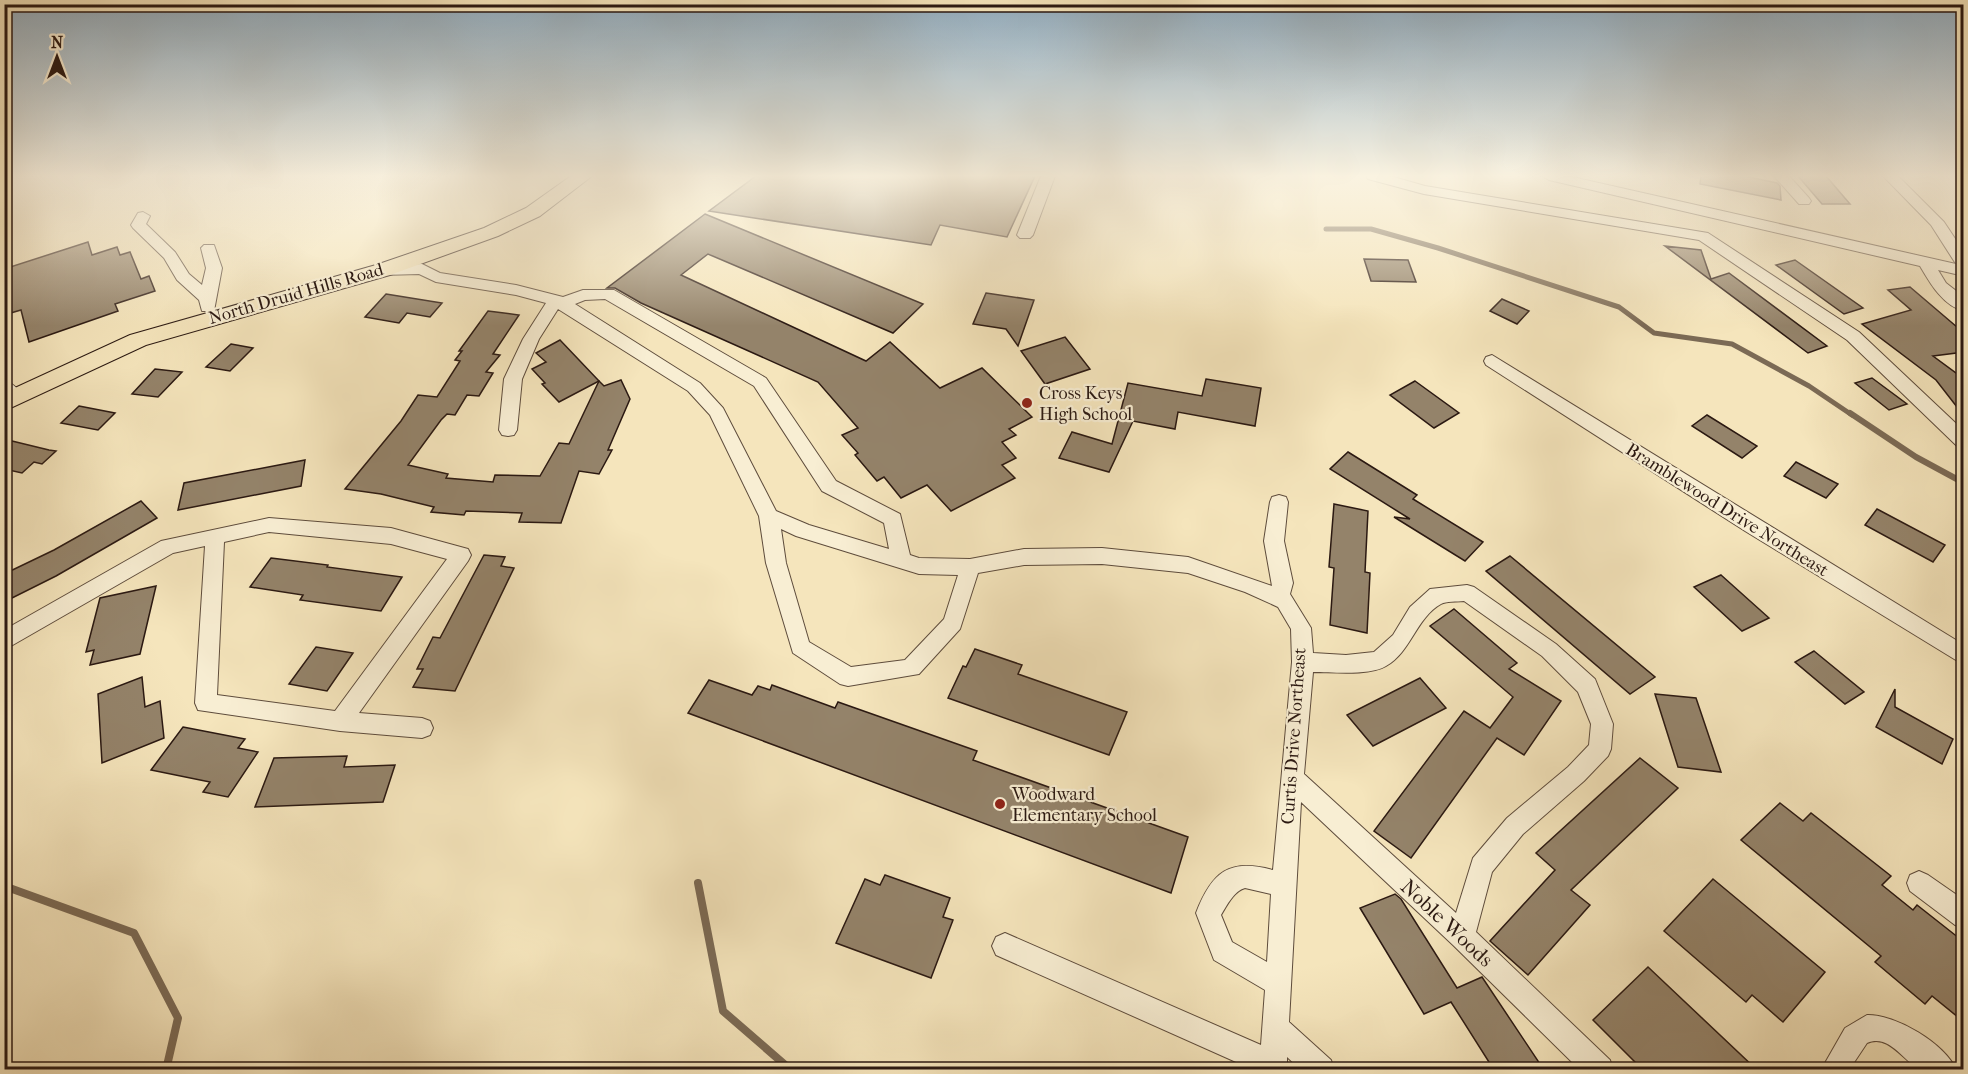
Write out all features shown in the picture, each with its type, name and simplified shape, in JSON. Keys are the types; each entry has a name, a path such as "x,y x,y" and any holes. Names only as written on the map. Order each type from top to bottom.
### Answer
{"main road":[{"name":"North Druid Hills Road","path":"8,395 208,308 383,270 501,226"}],"street":[{"path":"139,226 170,255 183,277 208,308"},
{"path":"1024,235 1028,226"},
{"path":"1643,226 1703,236 1853,336 1964,442"},
{"path":"1703,226 1703,236"},
{"path":"1772,226 1964,271"},
{"path":"1939,226 1964,265"},
{"path":"208,308 214,268 209,248"},
{"path":"1926,262 1940,286 1964,306"},
{"path":"383,270 422,269 436,277 516,290 558,302 694,387 717,412 770,516 776,563 800,647 848,677 911,668 953,623 970,567"},
{"path":"508,430 513,379 531,339 558,302 582,295 608,294 760,382 829,486 893,519 901,561"},
{"name":"Bramblewood Drive Northeast","path":"1492,362 1964,656"},
{"path":"770,516 803,531 919,566 970,567 1024,557 1102,556 1188,565 1279,597 1283,583 1274,541 1279,502"},
{"path":"4,641 168,546 269,525 391,536 461,555 340,721"},
{"path":"215,536 206,704 340,721 422,728"},
{"path":"1303,662 1346,664 1379,660 1400,641 1417,613 1437,595 1467,593 1550,650 1587,686 1602,724 1600,749 1576,774 1515,826 1482,866 1462,936"},
{"name":"Curtis Drive Northeast","path":"1273,1066 1283,885 1303,662 1301,628 1285,601 1279,597"},
{"name":"Noble Woods","path":"1293,779 1462,936 1600,1070"},
{"path":"1279,984 1222,951 1208,913 1229,880 1246,874 1283,885"},
{"path":"1919,883 1964,916"},
{"path":"1005,946 1273,1066"},
{"path":"1275,1027 1321,1070"},
{"path":"1834,1070 1859,1032 1875,1027 1896,1033 1943,1070"}],"building":[{"path":"689,226 734,226 923,304 893,333 708,254 681,275 866,361 890,342 940,388 982,368 1032,417 1009,429 1016,435 1002,442 1016,458 1002,465 1015,478 951,511 927,485 901,498 884,477 877,481 855,455 858,453 842,435 858,428 818,382 641,303 615,288 607,288"},
{"path":"808,226 939,226 931,245"},
{"path":"946,226 1012,226 1007,237"},
{"path":"88,242 92,255 117,247 120,255 130,252 141,279 149,276 155,291 115,304 118,311 29,342 21,310 4,315 4,269"},
{"path":"1665,246 1701,250 1711,279 1729,273 1827,346 1808,353"},
{"path":"1364,259 1408,260 1416,282 1371,281"},
{"path":"1795,260 1863,308 1844,314 1776,265"},
{"path":"1910,287 1964,333 1964,352 1933,356 1964,379 1964,416 1936,380 1862,324 1911,310 1888,290"},
{"path":"986,293 1034,300 1018,346 1006,329 973,324"},
{"path":"386,294 442,303 430,317 407,313 399,323 365,317"},
{"path":"1502,299 1529,311 1517,324 1490,311"},
{"path":"488,311 519,315 493,354 500,355 486,372 493,373 479,396 467,395 455,415 447,414 441,420 408,465 448,474 446,478 493,482 495,475 540,476 559,443 569,444 599,381 604,386 621,380 630,399 608,450 612,450 599,474 579,471 561,523 519,522 522,513 466,511 464,515 431,512 434,507 381,494 345,489 401,421 418,395 437,397 460,361 455,360 462,351 459,351"},
{"path":"1065,337 1090,369 1045,384 1021,351"},
{"path":"560,340 599,381 559,402 532,369 546,362 536,353"},
{"path":"231,344 253,348 230,371 206,367"},
{"path":"155,369 182,372 158,397 132,394"},
{"path":"1872,378 1907,404 1889,410 1855,383"},
{"path":"1206,379 1261,388 1255,426 1178,412 1175,429 1133,421 1109,472 1059,458 1072,432 1112,444 1128,383 1202,396"},
{"path":"1415,381 1459,413 1434,428 1390,395"},
{"path":"79,406 115,413 98,430 61,423"},
{"path":"1707,415 1757,446 1742,458 1692,426"},
{"path":"12,441 56,451 42,464 34,462 22,473 4,469 4,448"},
{"path":"1348,452 1417,495 1413,499 1483,542 1465,561 1394,517 1410,519 1330,469"},
{"path":"305,460 301,486 178,510 184,483"},
{"path":"1796,462 1838,484 1826,498 1784,476"},
{"path":"141,501 157,518 56,576 4,602 4,574 54,550"},
{"path":"1334,504 1368,511 1365,572 1370,573 1367,633 1330,625 1334,568 1329,567"},
{"path":"1877,509 1945,545 1933,562 1865,525"},
{"path":"484,555 505,557 501,566 514,568 455,691 413,687 423,669 417,669 433,637 440,638"},
{"path":"1510,556 1655,677 1630,694 1486,571"},
{"path":"271,558 402,577 381,611 300,600 303,595 250,587"},
{"path":"1721,575 1769,618 1742,631 1694,587"},
{"path":"156,586 140,654 90,665 94,650 86,652 100,598"},
{"path":"1454,609 1517,663 1509,669 1561,701 1524,755 1497,738 1411,858 1374,831 1464,711 1490,728 1513,697 1430,626"},
{"path":"316,647 353,653 327,691 289,684"},
{"path":"975,649 1022,665 1018,674 1127,712 1109,755 948,698 963,666 966,667"},
{"path":"1814,651 1864,692 1845,704 1795,662"},
{"path":"142,677 145,707 160,701 164,738 102,763 98,694"},
{"path":"1420,678 1446,708 1373,746 1347,715"},
{"path":"709,680 752,695 758,686 770,690 772,685 835,708 838,702 977,751 973,760 1188,837 1171,893 688,713"},
{"path":"1895,689 1895,707 1953,739 1942,764 1876,727"},
{"path":"1655,694 1696,698 1721,772 1678,767"},
{"path":"183,727 245,739 238,748 258,752 228,797 203,792 210,782 151,770"},
{"path":"347,756 344,767 395,765 383,802 255,807 274,758"},
{"path":"1640,758 1678,788 1571,890 1590,905 1528,975 1490,941 1555,870 1536,853"},
{"path":"1780,803 1803,821 1811,813 1891,876 1882,885 1913,910 1917,905 1964,942 1964,1022 1932,996 1925,1004 1875,962 1881,956 1741,840"},
{"path":"885,875 950,898 943,917 953,920 931,978 836,943 865,879 880,885"},
{"path":"1713,879 1825,972 1783,1022 1752,995 1746,1002 1664,931"},
{"path":"1395,894 1401,899 1457,988 1482,977 1544,1070 1494,1070 1451,1002 1424,1014 1360,908"},
{"path":"1648,967 1757,1070 1643,1070 1593,1020"}],"waterway":[{"path":"1326,229 1371,229 1438,248 1619,307 1654,333 1732,344 1809,386 1852,415"},
{"path":"1850,413 1916,457 1964,483"},
{"path":"698,883 723,1011 791,1070"},
{"path":"4,886 134,933 178,1018 166,1070"}],"place":[{"name":"Cross Keys High School","path":"1027,403"},
{"name":"Woodward Elementary School","path":"1000,804"}]}
